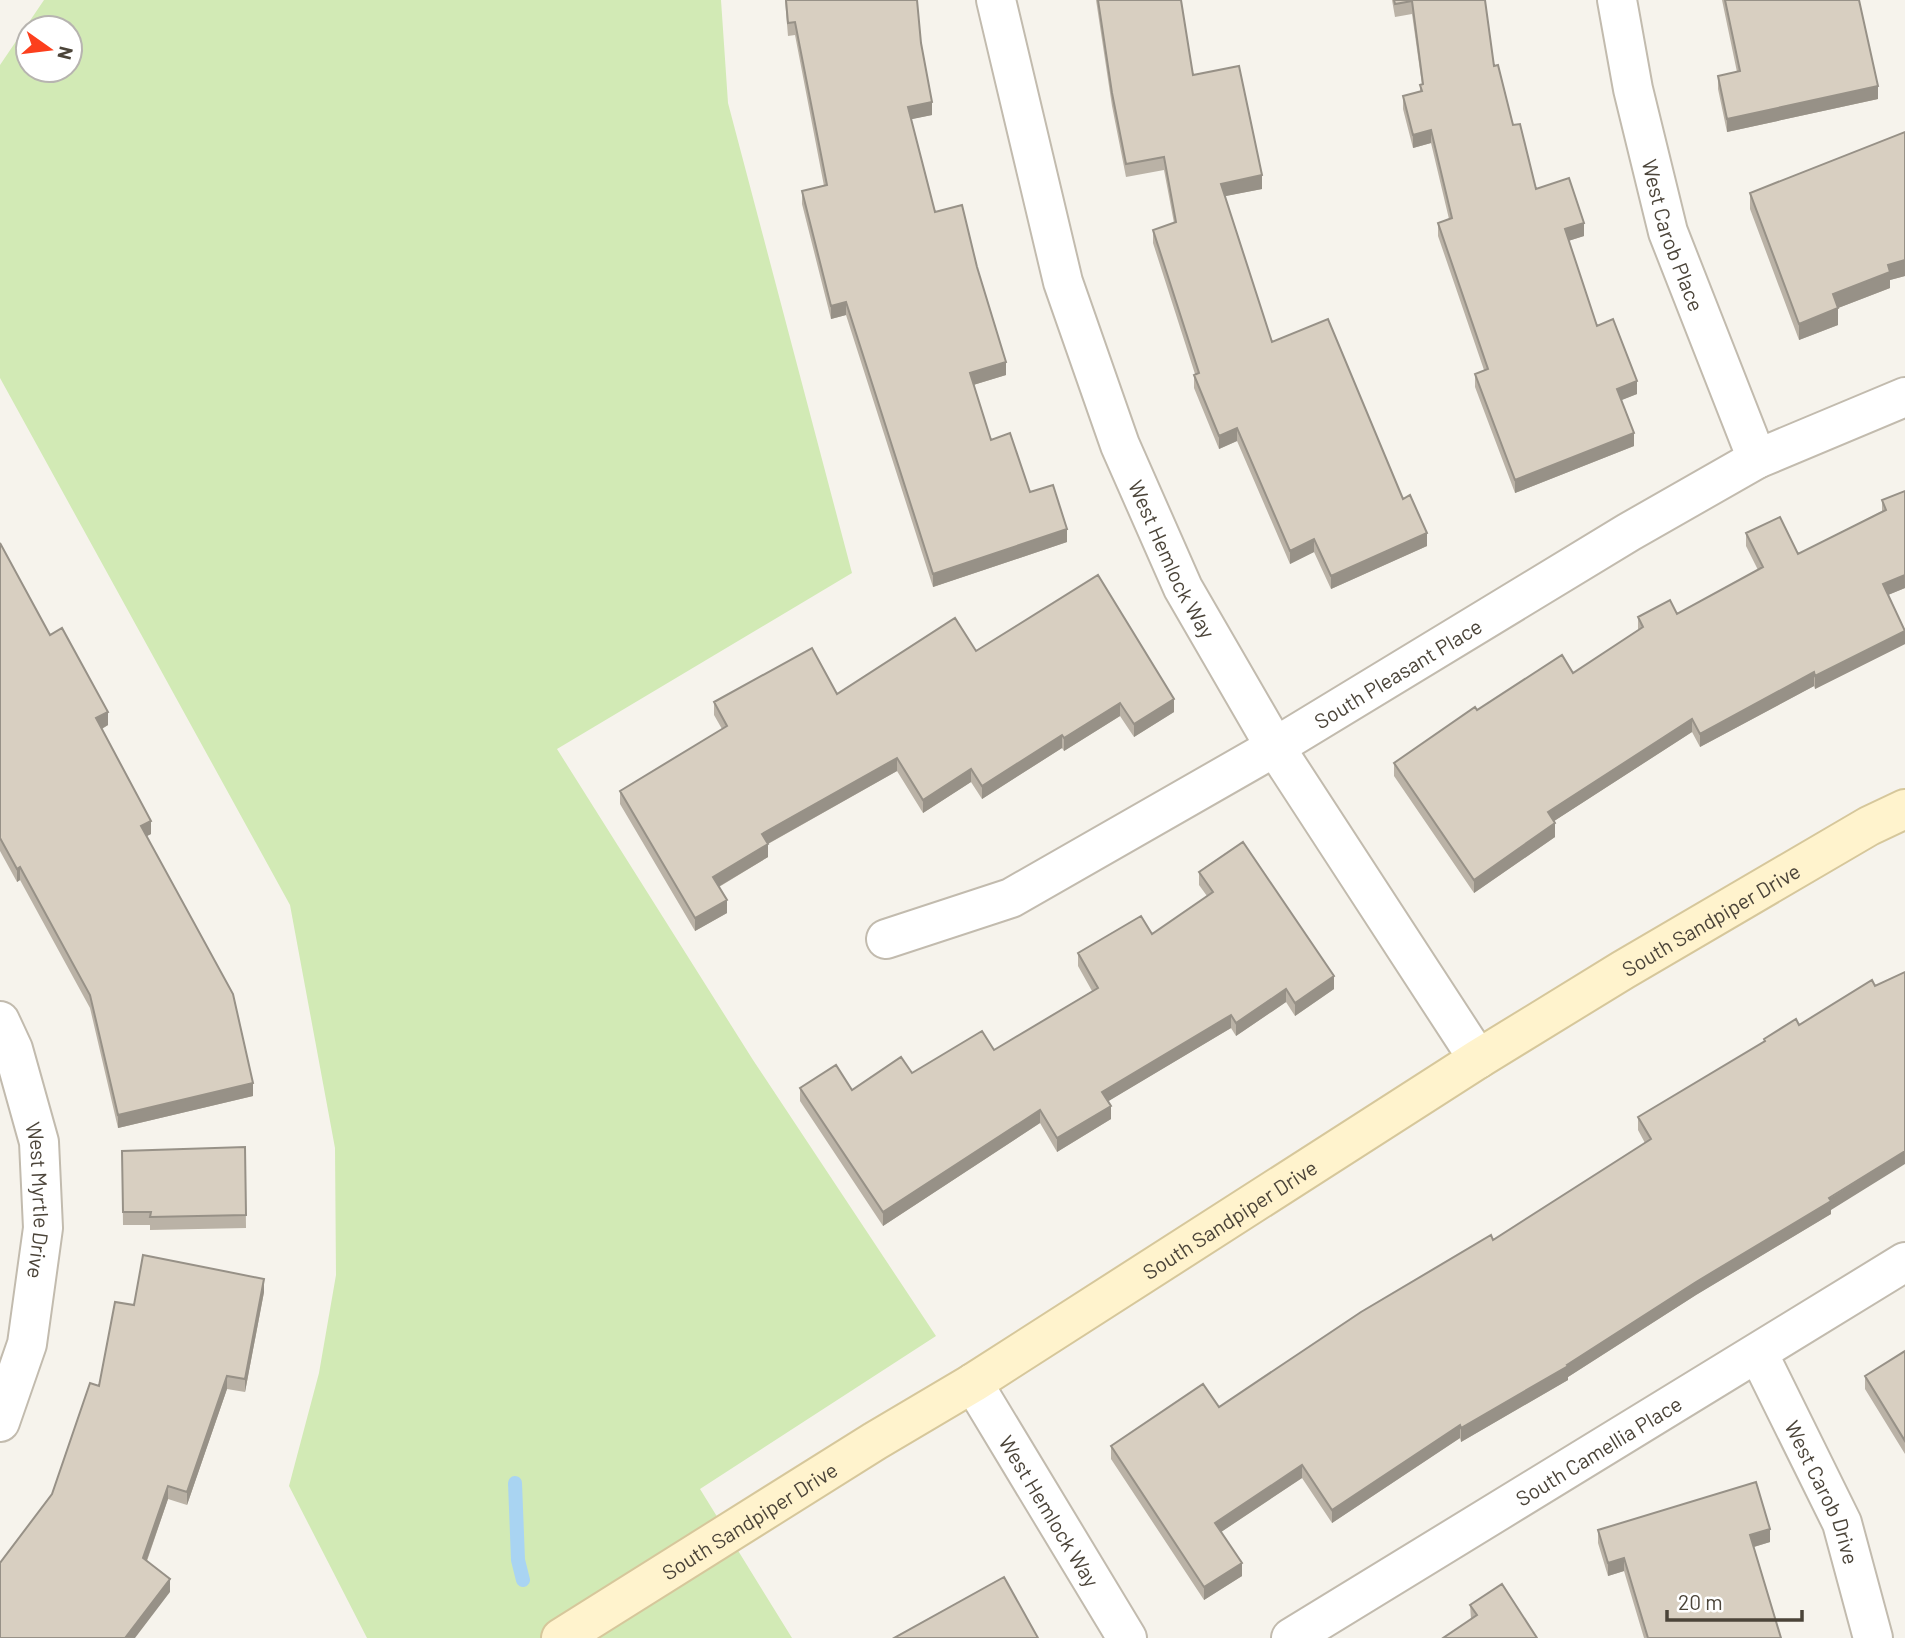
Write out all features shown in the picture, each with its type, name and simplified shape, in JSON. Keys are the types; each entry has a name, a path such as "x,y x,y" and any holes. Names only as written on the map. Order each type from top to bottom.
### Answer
{"street":[{"name":"West Hemlock Way","path":"996,0 1063,282 1121,444 1183,588 1275,747 1478,1059"},
{"name":"West Carob Place","path":"1617,0 1633,89 1668,232 1757,459"},
{"name":"South Pleasant Place","path":"886,940 1011,898 1275,747 1629,532 1757,459 1905,397"},
{"name":"South Sandpiper Drive","path":"561,1638 974,1382 1478,1059 1833,847 1905,809"},
{"name":"West Myrtle Drive","path":"0,1021 13,1049 39,1142 43,1228 27,1344 0,1422"},
{"name":"South Camellia Place","path":"1291,1638 1905,1262"},
{"name":"West Carob Drive","path":"1758,1353 1842,1523 1873,1638"},
{"name":"West Hemlock Way","path":"974,1382 1127,1638"}],"green space":[{"path":"44,0 721,0 728,103 852,573 557,749 753,1060 936,1336 700,1489 792,1638 367,1638 289,1486 319,1373 336,1275 335,1148 290,905 0,378 0,65 14,44 14,84 84,84 84,14 35,14"}],"building":[{"path":"786,0 917,0 921,43 932,102 908,107 935,212 962,205 977,267 1006,362 970,373 991,440 1010,433 1030,492 1053,485 1067,529 933,574 846,302 831,306 802,191 827,185 795,22 788,23"},
{"path":"1098,0 1181,0 1193,75 1239,66 1262,175 1221,184 1272,342 1328,319 1403,499 1410,495 1427,533 1331,576 1314,539 1290,551 1237,428 1219,436 1194,375 1199,373 1153,230 1176,222 1164,157 1126,164"},
{"path":"1394,0 1485,0 1494,66 1498,65 1513,125 1520,124 1536,189 1569,178 1584,223 1565,229 1597,326 1613,319 1637,381 1617,389 1634,433 1515,480 1475,374 1488,369 1438,223 1452,218 1431,130 1413,135 1403,96 1422,91 1420,85 1423,84 1412,1 1395,4"},
{"path":"1725,0 1859,0 1878,86 1727,119 1718,76 1740,71"},
{"path":"1905,132 1905,260 1888,265 1890,272 1833,294 1838,308 1799,324 1750,193"},
{"path":"1905,491 1905,575 1883,584 1905,631 1815,676 1814,672 1700,734 1692,719 1548,812 1555,823 1474,880 1394,763 1475,707 1477,710 1562,655 1573,673 1643,627 1638,617 1670,600 1677,614 1763,567 1746,533 1780,517 1798,554 1886,510 1882,500"},
{"path":"0,543 50,635 62,628 108,712 96,718 151,821 141,826 233,994 253,1083 118,1115 90,995 20,867 17,869 0,838"},
{"path":"1098,575 1174,699 1134,724 1120,703 1064,738 1062,735 982,786 971,769 923,800 897,758 762,834 768,844 713,877 727,900 695,918 620,791 727,726 714,702 812,648 837,694 955,618 976,651"},
{"path":"1243,842 1334,976 1295,1003 1286,989 1236,1023 1231,1015 1102,1092 1111,1106 1057,1138 1040,1110 883,1212 800,1088 836,1065 852,1090 901,1057 912,1073 982,1031 994,1050 1098,988 1078,953 1141,916 1152,934 1213,892 1199,872"},
{"path":"1905,972 1905,1151 1829,1198 1831,1201 1696,1282 1568,1366 1461,1428 1460,1425 1332,1510 1302,1465 1215,1523 1242,1563 1204,1587 1111,1446 1203,1384 1219,1407 1361,1312 1491,1235 1493,1240 1651,1139 1638,1117 1765,1041 1764,1039 1796,1019 1799,1025 1872,980 1875,986"},
{"path":"245,1147 246,1215 150,1217 151,1212 123,1212 122,1151"},
{"path":"143,1255 264,1279 245,1379 227,1376 187,1492 168,1486 143,1558 170,1579 125,1638 0,1638 0,1563 52,1494 90,1383 99,1386 115,1302 134,1305"},
{"path":"1905,1351 1905,1441 1865,1376"},
{"path":"1756,1482 1770,1529 1750,1535 1781,1638 1648,1638 1624,1558 1608,1563 1598,1530"},
{"path":"1004,1577 1038,1638 894,1638"},
{"path":"1502,1584 1537,1638 1443,1638 1477,1615 1470,1605"}],"waterway":[{"path":"515,1483 518,1560 523,1580"}]}
